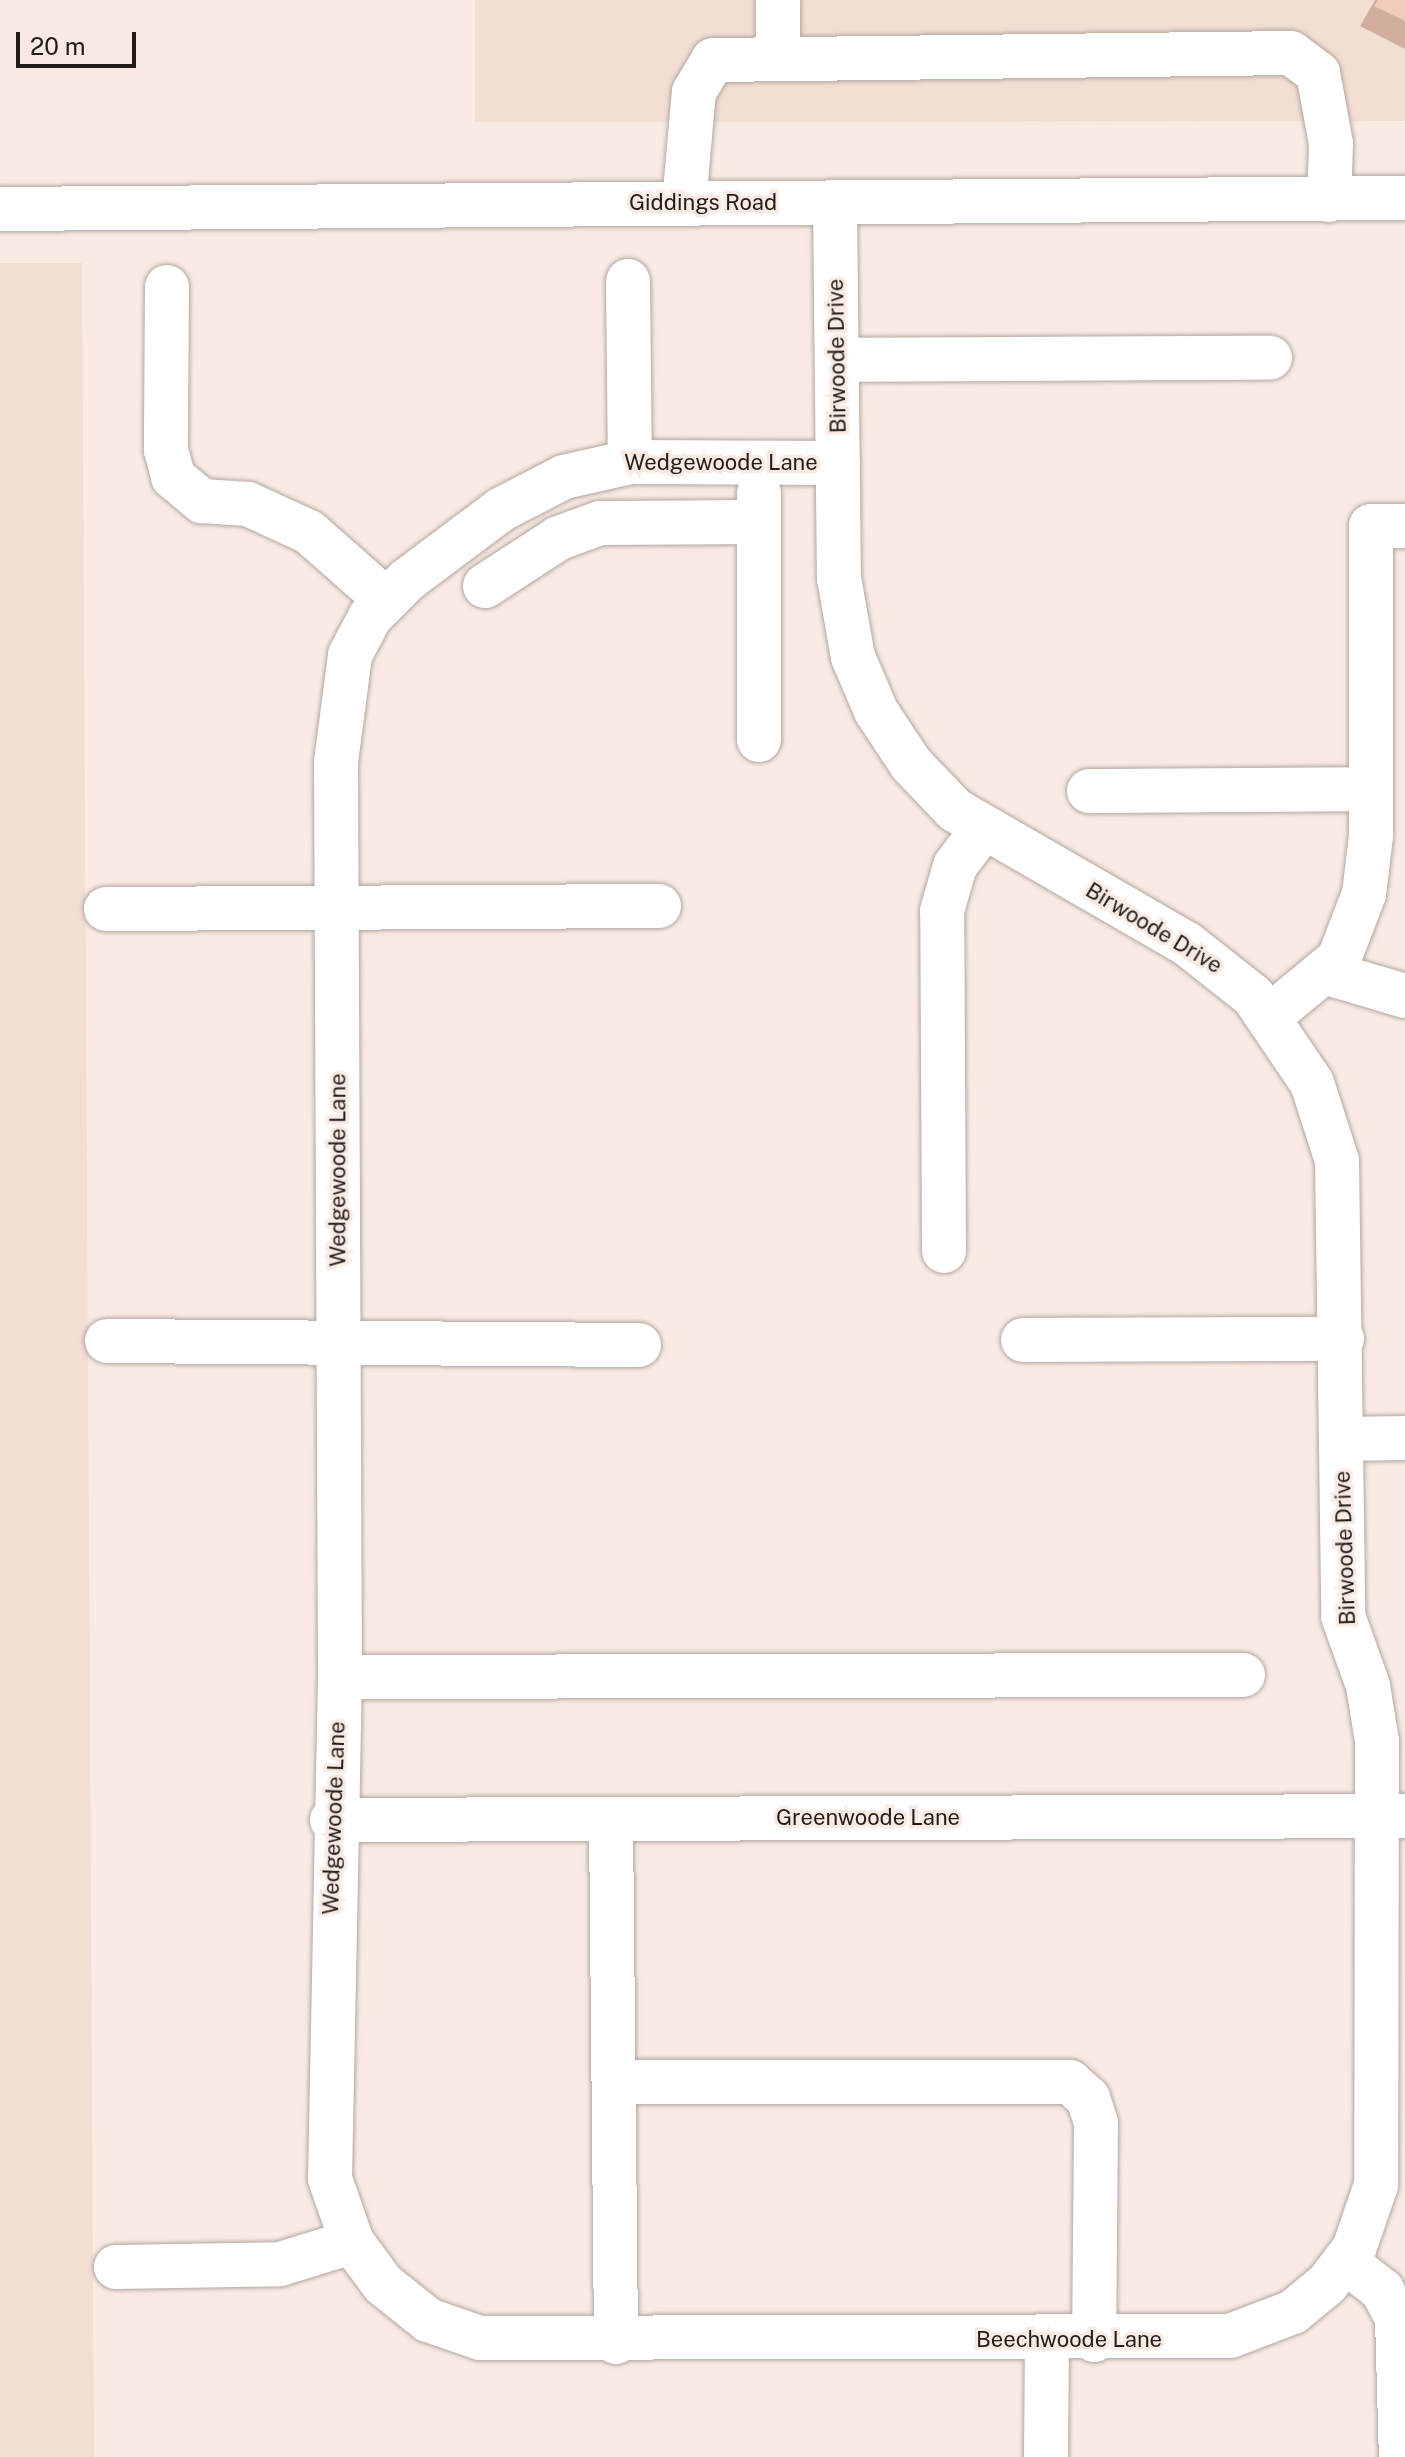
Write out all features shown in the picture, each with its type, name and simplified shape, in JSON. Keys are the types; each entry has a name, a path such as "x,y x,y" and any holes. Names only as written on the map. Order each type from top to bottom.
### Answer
{"street":[{"path":"778,0 778,56"},
{"path":"684,203 694,92 713,60 778,56 1291,53 1318,73 1331,144 1329,200"},
{"name":"Giddings Road","path":"0,209 1405,198"},
{"name":"Birwoode Drive","path":"835,203 841,604 863,682 911,764 982,830 1187,944 1270,1016 1312,1083 1337,1161 1342,1339 1343,1616 1368,1686 1391,1816"},
{"path":"628,281 630,462"},
{"path":"167,287 166,450 173,477 202,501 248,504 309,532 385,599"},
{"path":"837,360 1270,358"},
{"name":"Wedgewoode Lane","path":"352,2242 334,2200 326,2145 332,1820 340,1677 336,908 340,695 358,636 385,599 521,497 587,469 630,462 838,463"},
{"path":"759,462 759,740"},
{"path":"485,586 559,538 600,523 759,522"},
{"path":"1270,1016 1327,973 1364,894 1371,789 1371,526 1405,526"},
{"path":"1089,791 1371,789"},
{"path":"944,1251 942,911 955,866 982,830"},
{"path":"106,909 659,906"},
{"path":"1327,973 1405,996"},
{"path":"1023,1340 1342,1339"},
{"path":"107,1341 639,1345"},
{"path":"1342,1439 1405,1438"},
{"path":"340,1677 1243,1675"},
{"name":"Greenwoode Lane","path":"332,1820 1391,1816"},
{"name":"Beechwoode Lane","path":"352,2242 405,2304 453,2331 505,2341 1199,2339 1256,2330 1310,2300 1346,2262 1373,2198 1391,2113 1391,1816"},
{"path":"611,1819 616,2342"},
{"path":"614,2082 1070,2082 1088,2098 1096,2123 1094,2340"},
{"path":"116,2267 280,2264 352,2242"},
{"path":"1346,2262 1382,2290 1397,2318 1401,2457"},
{"path":"1046,2457 1047,2340"}],"shaded area":[{"path":"475,0 1405,0 1405,121 475,122"},
{"path":"0,263 82,263 94,2457 0,2457"}],"building":[{"path":"1378,0 1405,0 1405,21 1374,6"}]}
